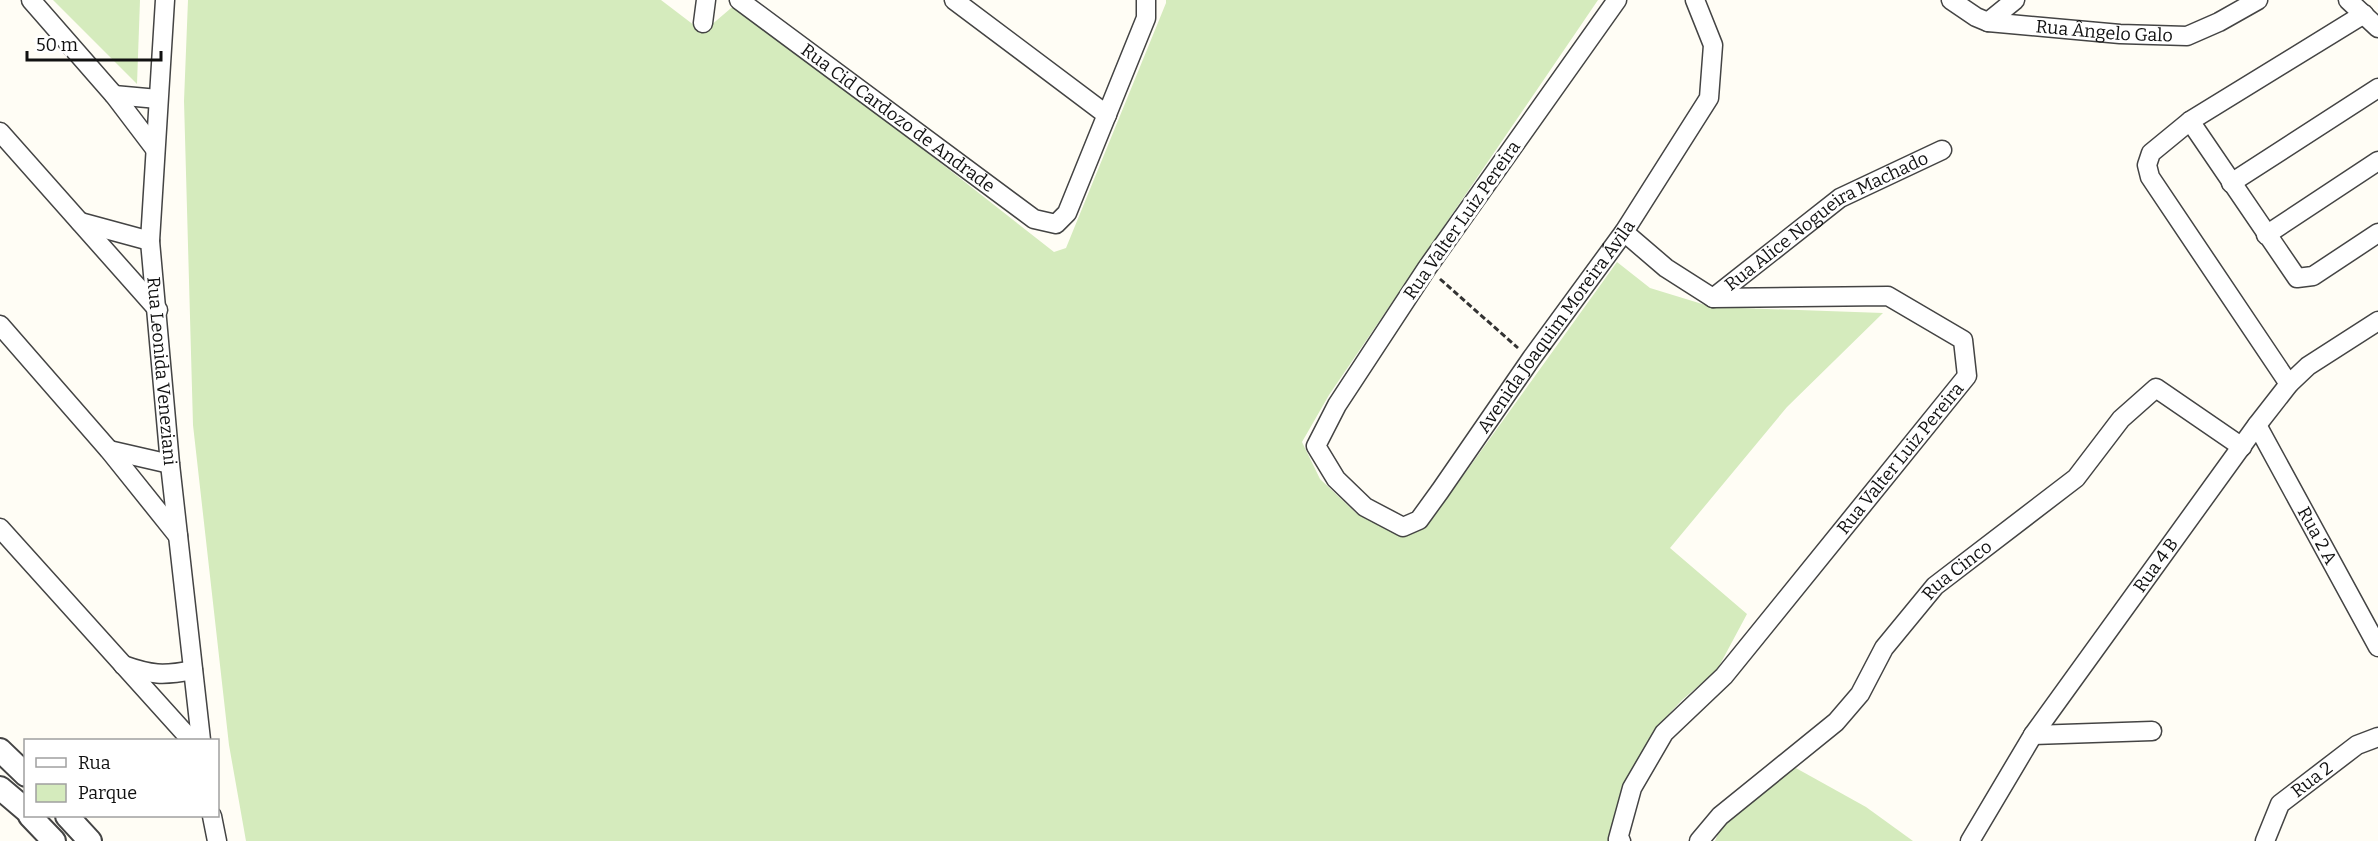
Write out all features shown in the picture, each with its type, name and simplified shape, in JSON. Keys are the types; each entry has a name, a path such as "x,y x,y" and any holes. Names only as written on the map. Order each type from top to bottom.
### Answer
{"street":[{"path":"31,0 114,95 155,149"},
{"name":"Rua Leonida Veneziani","path":"165,0 150,242 158,310 170,464 201,739"},
{"path":"703,23 706,0"},
{"name":"Rua Cid Cardozo de Andrade","path":"739,0 1034,219 1048,224 1056,224 1067,213 1107,115"},
{"path":"954,0 1107,115 1146,18 1146,0"},
{"name":"Rua Valter Luiz Pereira","path":"1316,446 1337,405 1427,268 1617,0"},
{"name":"Avenida Joaquim Moreira Ávila","path":"1316,446 1336,479 1365,507 1403,527 1419,520 1623,232 1709,98 1713,45 1695,0"},
{"name":"Rua Ângelo Galo","path":"1951,0 1976,17 1988,22 2120,34 2187,36 2219,22 2258,0"},
{"path":"1988,22 2014,0"},
{"path":"2348,0 2378,28"},
{"path":"2289,384 2150,177 2147,165 2151,153 2190,121 2364,14"},
{"path":"2231,183 2378,88"},
{"path":"114,95 158,99"},
{"path":"2190,121 2297,278 2304,279 2313,276 2378,234"},
{"path":"0,132 158,310"},
{"name":"Rua Alice Nogueira Machado","path":"1713,298 1840,198 1942,150"},
{"path":"2266,235 2378,161"},
{"path":"80,222 150,242"},
{"path":"1623,232 1666,268 1713,298"},
{"name":"Rua Valter Luiz Pereira","path":"1620,840 1632,788 1664,733 1724,676 1966,376 1963,340 1888,296 1713,298"},
{"name":"Rua 4 B","path":"1970,841 2033,735 2289,384 2308,366 2378,321"},
{"path":"0,326 109,450 178,536"},
{"name":"Rua Cinco","path":"1699,841 1720,816 1836,722 1860,694 1884,648 1935,586 2076,478 2121,419 2156,387 2242,447"},
{"name":"Rua 2 A","path":"2257,425 2378,647"},
{"path":"109,450 170,464"},
{"path":"0,528 189,739"},
{"path":"121,665 146,673 168,675 193,670"},
{"path":"2033,735 2152,731"},
{"name":"Rua 2","path":"2265,841 2280,804 2357,745 2378,737"},
{"path":"0,750 24,773"},
{"path":"0,788 24,808"},
{"path":"31,817 54,841"},
{"path":"68,817 90,841"},
{"path":"211,841 212,817"},
{"path":"212,817 217,841"}],"path":[{"path":"1427,268 1531,359"}],"green space":[{"path":"53,0 140,0 137,84"},
{"path":"188,0 661,0 703,32 737,3 1054,252 1066,248 1166,0 1598,0 1329,395 1302,442 1320,479 1356,513 1403,536 1427,526 1617,262 1650,288 1712,307 1883,313 1787,407 1670,548 1747,614 1717,670 1682,700 1654,730 1625,786 1610,836 1614,841 246,841 229,745 193,425 184,101"},
{"path":"1794,767 1866,807 1913,841 1715,841 1724,820"}]}
